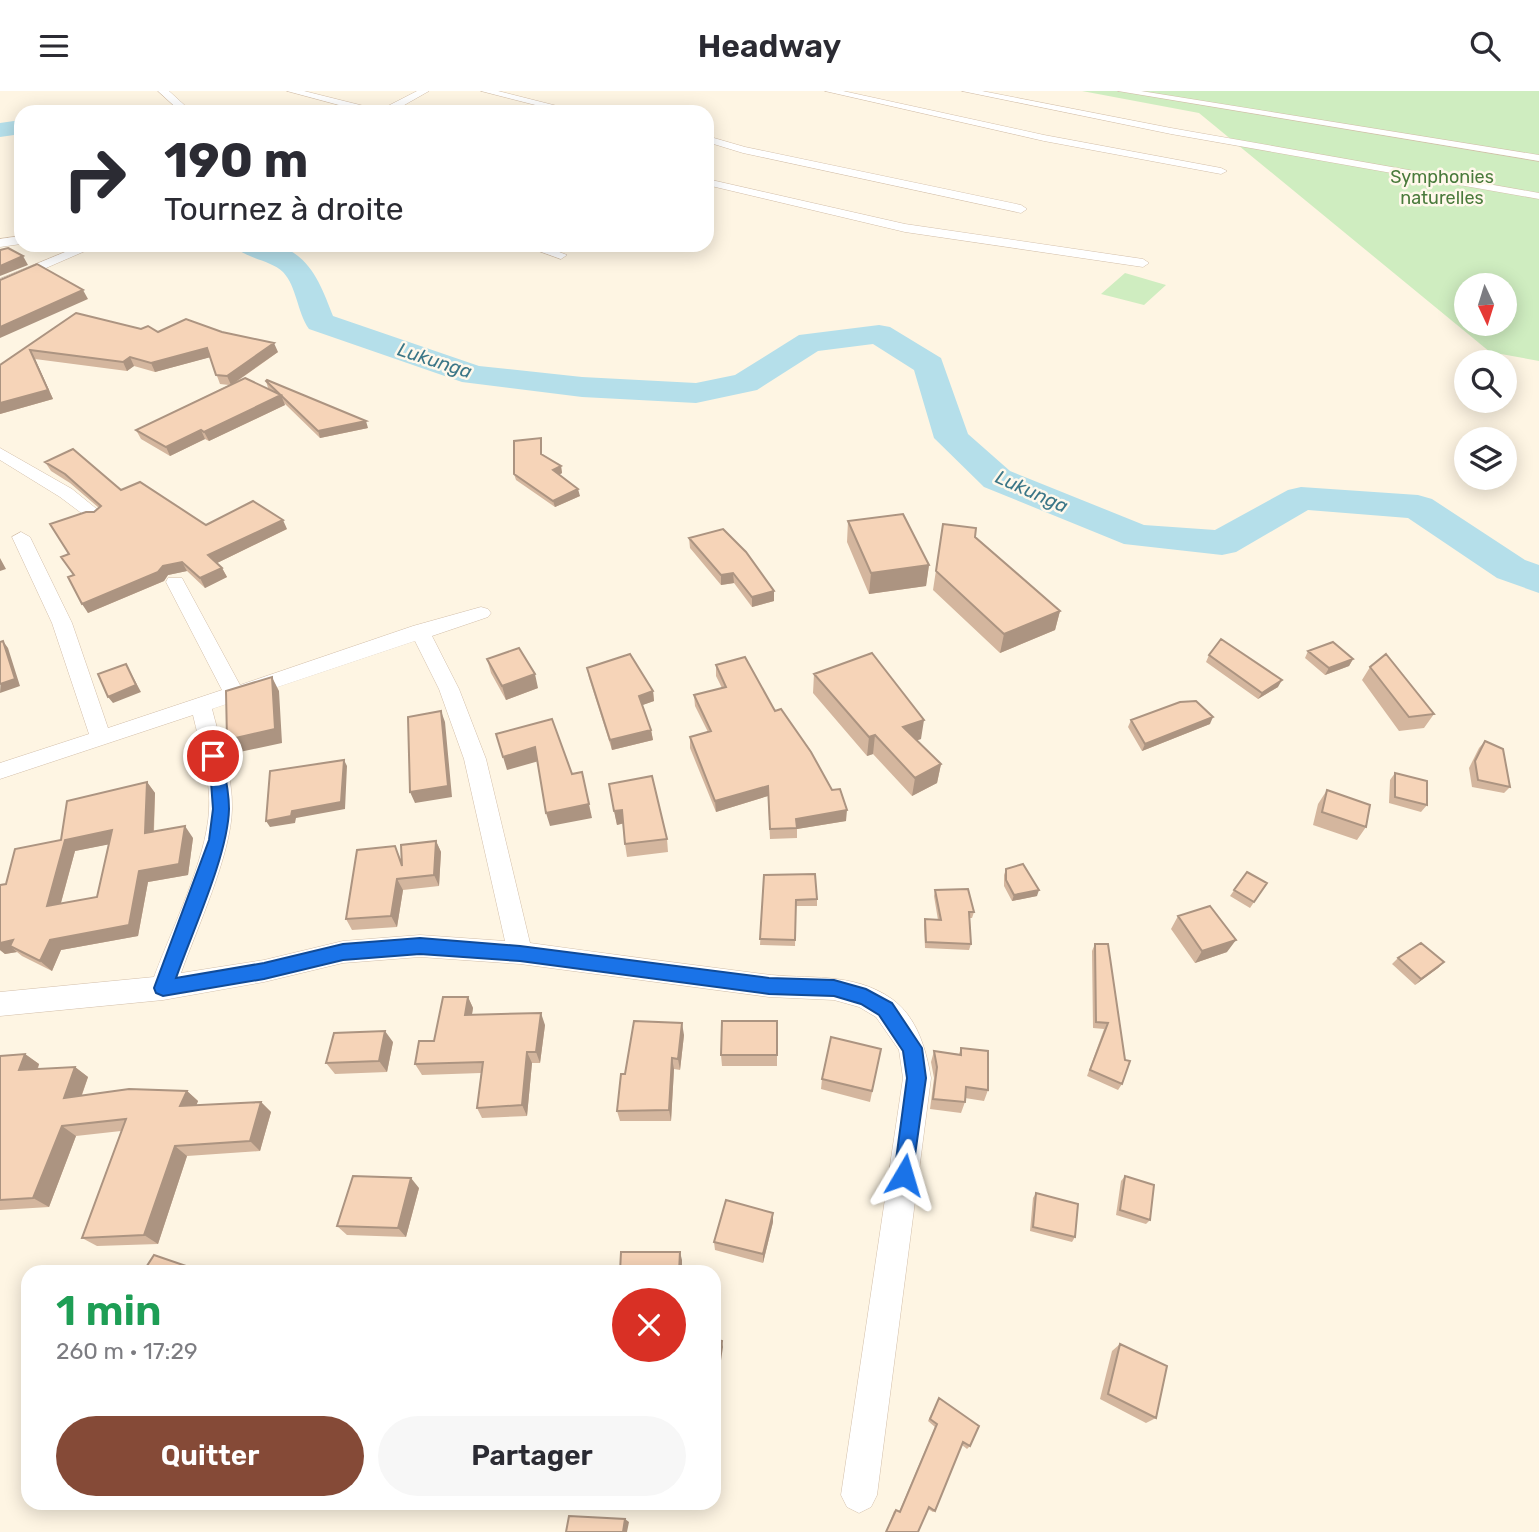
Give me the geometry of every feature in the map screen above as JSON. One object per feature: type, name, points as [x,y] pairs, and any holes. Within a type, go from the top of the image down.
[{"type":"street","points":[[163,91],[179,105]]},
{"type":"street","points":[[292,91],[349,105]]},
{"type":"street","points":[[398,105],[425,91]]},
{"type":"street","points":[[486,91],[546,105]]},
{"type":"street","points":[[830,91],[1044,138],[1221,171]]},
{"type":"street","points":[[967,91],[1171,131],[1539,196]]},
{"type":"street","points":[[1122,91],[1539,158]]},
{"type":"street","points":[[714,141],[743,150],[1021,209]]},
{"type":"street","points":[[1469,147],[1539,151]]},
{"type":"street","points":[[714,184],[905,228],[1143,263]]},
{"type":"street","points":[[0,284],[76,252]]},
{"type":"street","points":[[551,252],[561,255]]},
{"type":"street","points":[[0,453],[66,493],[94,514]]},
{"type":"street","points":[[21,537],[62,623],[101,738]]},
{"type":"street","points":[[175,582],[234,694]]},
{"type":"street","points":[[0,771],[481,613]]},
{"type":"street","points":[[420,631],[449,689],[475,759],[520,953]]},
{"type":"street","points":[[163,988],[217,840],[221,809],[219,782],[201,705]]},
{"type":"street","points":[[0,1004],[163,988],[264,971],[343,952],[420,946],[520,953],[731,982],[834,988],[866,997],[885,1009],[902,1030],[912,1048],[917,1078],[859,1495]]},
{"type":"green space","name":"Symphonies naturelles","points":[[1082,91],[1539,91],[1539,361],[1517,357],[1517,350],[1488,350],[1471,336],[1517,336],[1517,273],[1454,273],[1454,322],[1199,113]]},
{"type":"green space","points":[[1125,273],[1166,285],[1144,305],[1101,294]]},
{"type":"building","points":[[8,248],[23,256],[0,266],[0,250]]},
{"type":"building","points":[[37,264],[83,290],[0,327],[0,280]]},
{"type":"building","points":[[76,313],[141,329],[148,326],[158,332],[186,319],[222,332],[274,343],[227,376],[216,375],[207,348],[151,363],[130,357],[123,362],[30,350],[48,390],[0,403],[0,365]]},
{"type":"building","points":[[245,378],[281,395],[166,447],[136,430]]},
{"type":"building","points":[[267,380],[366,421],[318,431]]},
{"type":"building","points":[[541,438],[541,454],[561,466],[553,470],[578,489],[553,501],[514,474],[514,441]]},
{"type":"building","points":[[73,449],[121,490],[140,482],[206,525],[253,501],[283,520],[208,555],[222,568],[200,578],[182,562],[163,566],[158,572],[82,604],[68,577],[74,575],[61,557],[69,554],[50,524],[86,512],[94,512],[101,506],[65,474],[45,462]]},
{"type":"building","points":[[903,514],[929,565],[871,573],[848,521]]},
{"type":"building","points":[[943,524],[976,528],[975,537],[1060,611],[1004,634],[936,571]]},
{"type":"building","points":[[723,529],[746,552],[774,591],[752,597],[733,573],[721,575],[689,538]]},
{"type":"building","points":[[1221,639],[1282,680],[1262,693],[1209,655]]},
{"type":"building","points":[[3,641],[15,679],[0,684],[0,642]]},
{"type":"building","points":[[1333,642],[1353,659],[1329,668],[1308,651]]},
{"type":"building","points":[[519,648],[535,674],[502,686],[487,659]]},
{"type":"building","points":[[872,653],[924,720],[903,727],[941,764],[915,778],[875,735],[869,737],[814,674]]},
{"type":"building","points":[[630,654],[653,691],[639,696],[651,730],[610,740],[587,668]]},
{"type":"building","points":[[1386,654],[1434,714],[1409,717],[1370,667]]},
{"type":"building","points":[[745,657],[775,711],[781,709],[811,752],[832,790],[840,789],[847,810],[796,819],[797,828],[770,829],[768,786],[715,801],[690,737],[711,731],[694,695],[726,687],[716,665]]},
{"type":"building","points":[[126,664],[136,685],[108,697],[98,674]]},
{"type":"building","points":[[272,677],[275,729],[227,740],[226,691]]},
{"type":"building","points":[[1196,701],[1213,717],[1145,744],[1131,720],[1180,702]]},
{"type":"building","points":[[441,711],[448,786],[410,792],[408,717]]},
{"type":"building","points":[[552,719],[572,774],[582,772],[589,804],[546,813],[535,747],[503,757],[496,734]]},
{"type":"building","points":[[1485,741],[1503,749],[1510,787],[1478,780],[1475,761]]},
{"type":"building","points":[[344,760],[341,802],[292,811],[291,816],[266,821],[270,771]]},
{"type":"building","points":[[1395,773],[1427,781],[1427,805],[1395,797]]},
{"type":"building","points":[[652,776],[667,839],[625,844],[622,810],[614,811],[609,784]]},
{"type":"building","points":[[147,782],[145,833],[185,826],[179,864],[139,871],[129,925],[50,940],[40,961],[10,946],[13,940],[0,943],[0,885],[6,884],[15,849],[61,840],[67,801]],"holes":[[[112,830],[97,897],[47,906],[65,840]]]},
{"type":"building","points":[[1327,790],[1370,805],[1366,827],[1322,812]]},
{"type":"building","points":[[436,841],[434,875],[397,879],[391,916],[346,919],[357,850],[395,846],[402,866],[401,845]]},
{"type":"building","points":[[1023,864],[1039,890],[1014,895],[1006,880],[1006,869]]},
{"type":"building","points":[[1247,872],[1267,883],[1254,902],[1234,890]]},
{"type":"building","points":[[815,874],[817,899],[796,900],[795,940],[760,939],[764,875]]},
{"type":"building","points":[[968,889],[974,912],[969,912],[971,944],[926,942],[925,919],[941,920],[935,890]]},
{"type":"building","points":[[1210,906],[1236,940],[1202,951],[1178,916]]},
{"type":"building","points":[[1421,943],[1444,962],[1421,979],[1398,958]]},
{"type":"building","points":[[1095,944],[1108,944],[1125,1060],[1130,1061],[1122,1084],[1090,1070],[1108,1023],[1096,1022]]},
{"type":"building","points":[[443,997],[468,997],[465,1015],[541,1013],[536,1052],[527,1052],[522,1105],[477,1108],[483,1062],[415,1064],[419,1041],[434,1041]]},
{"type":"building","points":[[634,1021],[682,1023],[678,1059],[672,1058],[669,1110],[617,1111],[621,1074],[625,1074]]},
{"type":"building","points":[[722,1021],[777,1021],[777,1055],[721,1055]]},
{"type":"building","points":[[385,1031],[379,1061],[326,1063],[334,1033]]},
{"type":"building","points":[[831,1037],[881,1049],[872,1091],[822,1079]]},
{"type":"building","points":[[961,1048],[988,1051],[988,1090],[966,1087],[965,1102],[933,1099],[937,1067],[934,1051],[961,1055]]},
{"type":"building","points":[[25,1054],[19,1070],[75,1067],[64,1098],[129,1089],[187,1091],[180,1106],[261,1102],[250,1141],[175,1146],[144,1235],[82,1238],[126,1119],[62,1126],[33,1198],[0,1200],[0,1056]]},
{"type":"building","points":[[353,1176],[411,1178],[398,1228],[337,1226]]},
{"type":"building","points":[[1125,1176],[1154,1185],[1150,1220],[1120,1210]]},
{"type":"building","points":[[1036,1193],[1078,1204],[1075,1237],[1033,1227]]},
{"type":"building","points":[[726,1200],[773,1213],[763,1254],[714,1242]]},
{"type":"building","points":[[621,1252],[680,1252],[679,1265],[620,1265]]},
{"type":"building","points":[[154,1255],[183,1265],[148,1265]]},
{"type":"building","points":[[1120,1344],[1167,1366],[1156,1418],[1108,1394]]},
{"type":"building","points":[[939,1398],[979,1426],[970,1446],[963,1442],[935,1511],[929,1507],[918,1532],[886,1532],[896,1510],[900,1512],[937,1424],[930,1419]]},
{"type":"building","points":[[569,1516],[625,1519],[623,1532],[566,1532]]},
{"type":"waterway","name":"Lukunga","points":[[0,130],[14,128]]},
{"type":"waterway","name":"Lukunga","points":[[268,252],[290,263],[297,270],[320,322],[474,375],[582,387],[696,393],[745,383],[810,342],[879,334],[929,365],[952,438],[997,479],[1138,536],[1222,543],[1301,498],[1418,507],[1511,569],[1539,580]]},
{"type":"route","points":[[213,756],[221,809],[217,840],[163,988],[264,971],[343,952],[420,946],[520,953],[769,986],[834,988],[866,997],[885,1009],[912,1048],[917,1078],[904,1175]]}]
